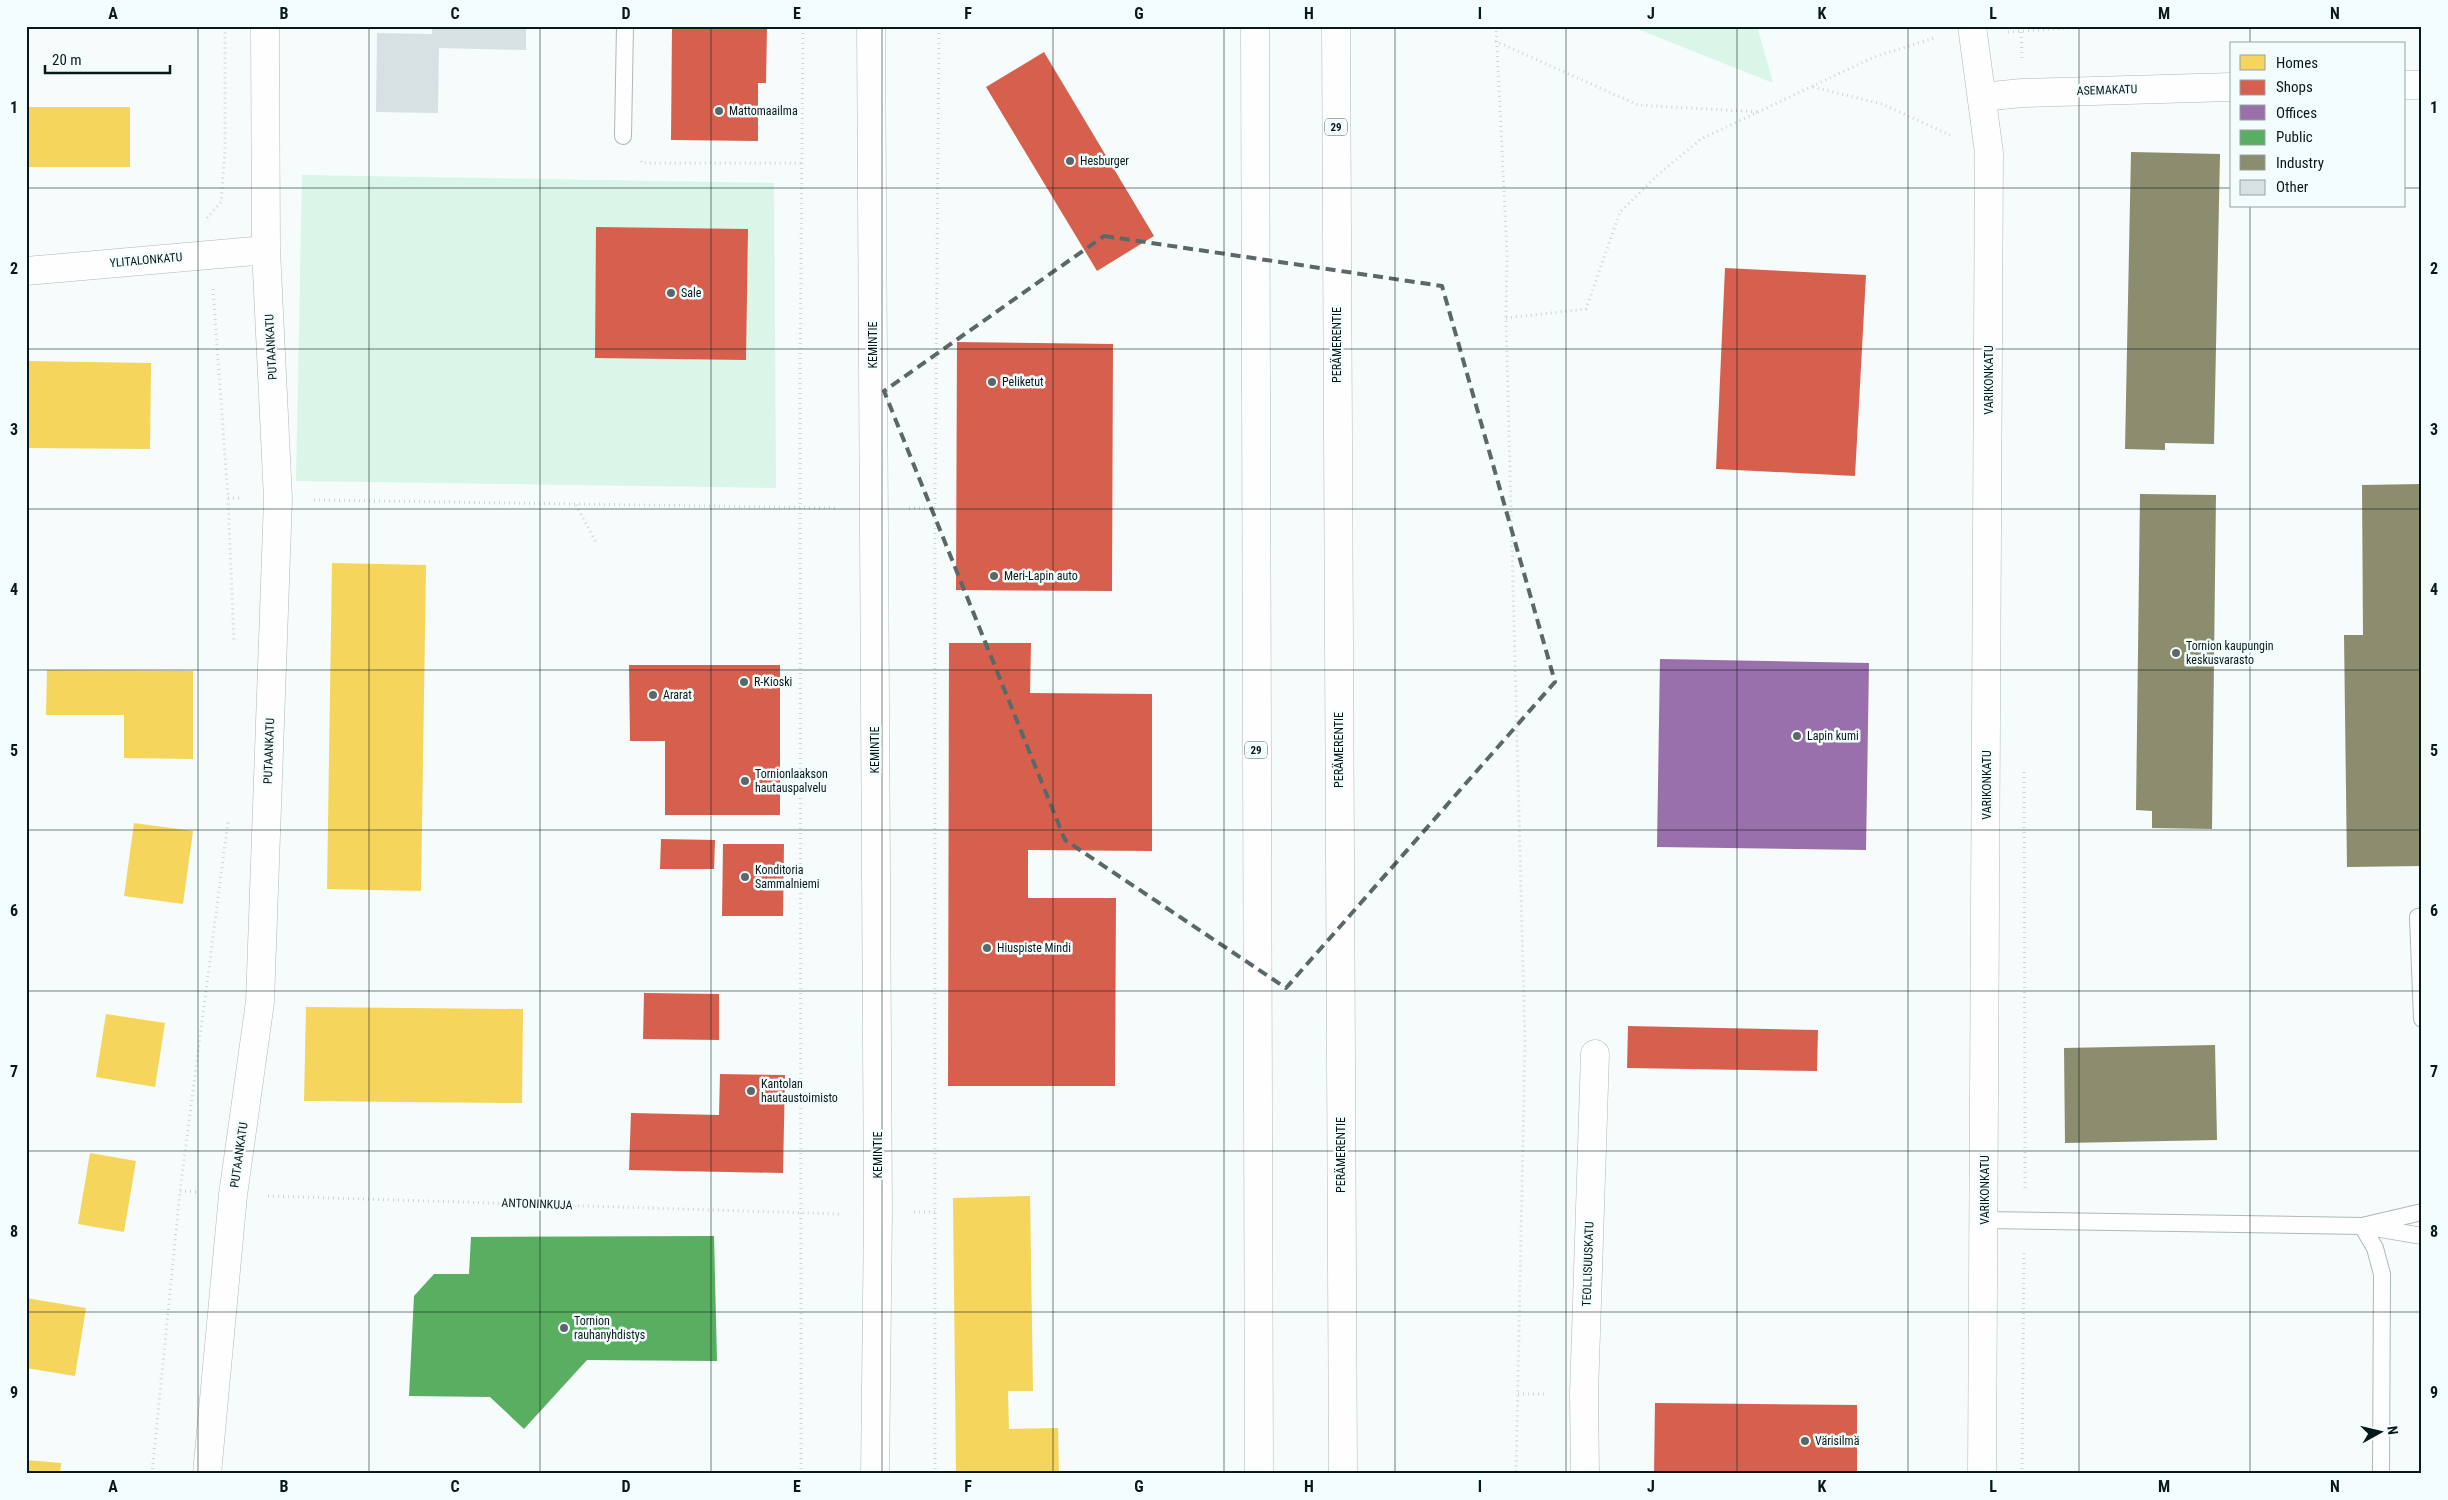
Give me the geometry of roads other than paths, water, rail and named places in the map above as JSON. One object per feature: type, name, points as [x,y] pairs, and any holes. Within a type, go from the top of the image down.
[{"type":"main road","name":"PUTAANKATU","points":[[207,1474],[233,1195],[260,1002],[278,499],[266,250],[265,26]]},
{"type":"main road","name":"KEMINTIE","points":[[871,26],[878,1203],[875,1474]]},
{"type":"main road","name":"29","points":[[1254,26],[1259,1474]]},
{"type":"main road","name":"PERÄMERENTIE","points":[[1336,26],[1343,1474]]},
{"type":"main road","name":"VARIKONKATU","points":[[1973,30],[1989,154],[1985,1220],[1982,1474]]},
{"type":"main road","points":[[2406,85],[2422,85]]},
{"type":"main road","name":"ASEMAKATU","points":[[1982,97],[2022,93],[2230,87]]},
{"type":"main road","name":"YLITALONKATU","points":[[26,271],[266,250]]},
{"type":"main road","name":"TEOLLISUUSKATU","points":[[1585,1474],[1584,1394],[1595,1054]]},
{"type":"lane","points":[[623,136],[625,26]]},
{"type":"lane","points":[[2422,916],[2418,916],[2422,1019]]},
{"type":"lane","points":[[2362,1226],[2422,1212]]},
{"type":"lane","points":[[1985,1220],[2362,1226],[2422,1236]]},
{"type":"lane","points":[[2362,1226],[2375,1248],[2382,1274],[2381,1474]]},
{"type":"place","name":"Mattomaailma","points":[[719,111]]},
{"type":"place","name":"Hesburger","points":[[1070,161]]},
{"type":"place","name":"Sale","points":[[671,293]]},
{"type":"place","name":"Peliketut","points":[[992,382]]},
{"type":"place","name":"Meri-Lapin auto","points":[[994,576]]},
{"type":"place","name":"Tornion kaupungin keskusvarasto","points":[[2176,653]]},
{"type":"place","name":"R-Kioski","points":[[744,682]]},
{"type":"place","name":"Ararat","points":[[653,695]]},
{"type":"place","name":"Lapin kumi","points":[[1797,736]]},
{"type":"place","name":"Tornionlaakson hautauspalvelu","points":[[745,781]]},
{"type":"place","name":"Konditoria Sammalniemi","points":[[745,877]]},
{"type":"place","name":"Hiuspiste Mindi","points":[[987,948]]},
{"type":"place","name":"Kantolan hautaustoimisto","points":[[751,1091]]},
{"type":"place","name":"Tornion rauhanyhdistys","points":[[564,1328]]},
{"type":"place","name":"Värisilmä","points":[[1805,1441]]}]
